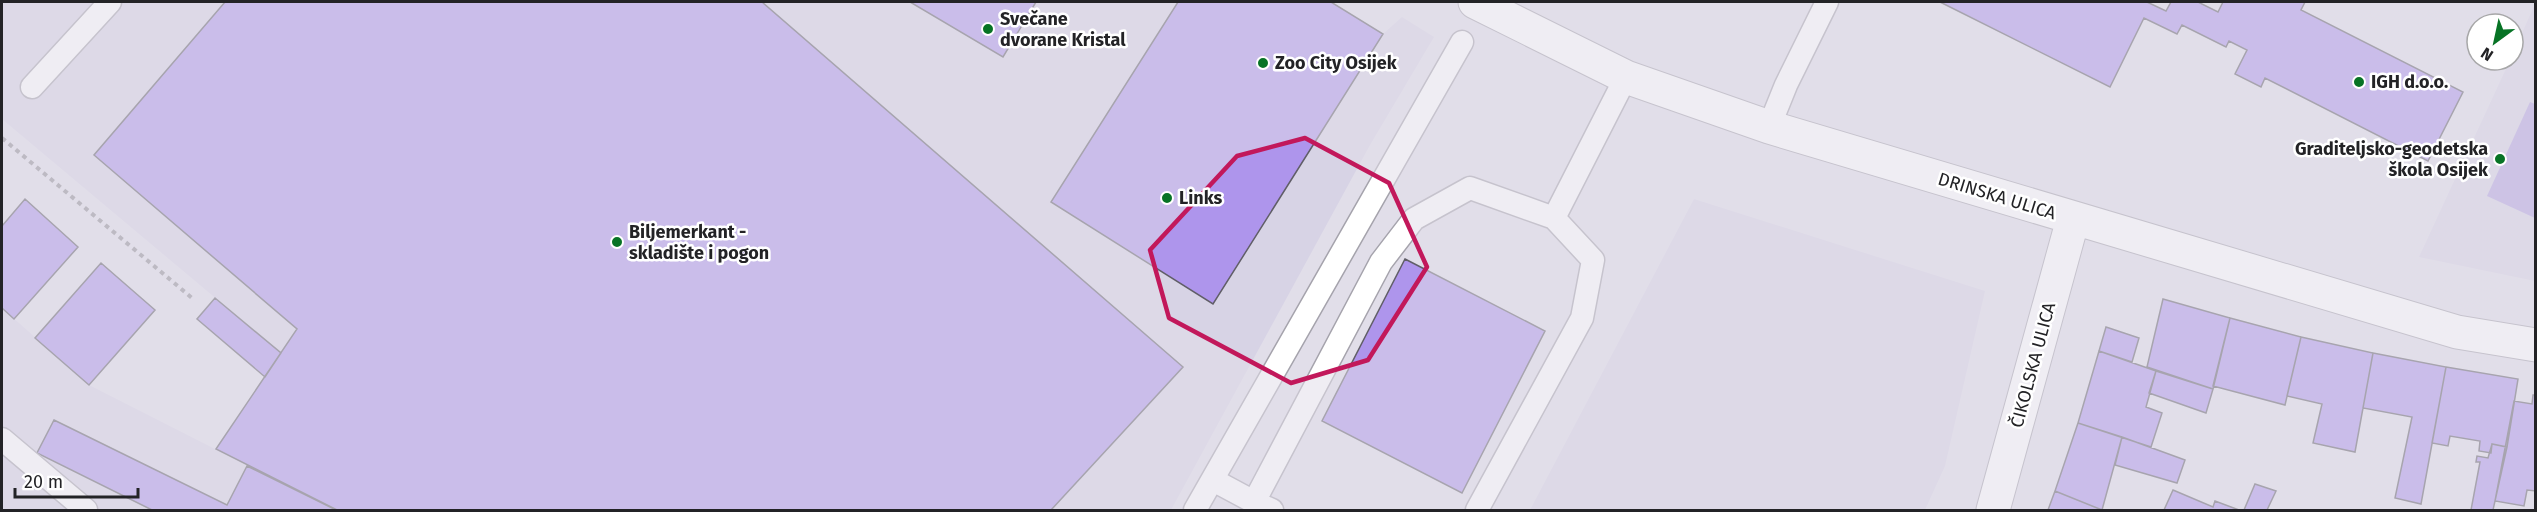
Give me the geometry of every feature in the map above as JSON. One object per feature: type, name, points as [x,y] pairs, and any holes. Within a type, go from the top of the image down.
[{"type":"street","name":"DRINSKA ULICA","points":[[1475,2],[1626,77],[1769,128],[2457,332],[2535,345]]},
{"type":"street","name":"ČIKOLSKA ULICA","points":[[1993,510],[2073,219]]},
{"type":"lane","points":[[32,87],[110,2]]},
{"type":"lane","points":[[1769,128],[1786,85],[1827,2]]},
{"type":"lane","points":[[1195,510],[1462,42]]},
{"type":"lane","points":[[1554,219],[1626,77]]},
{"type":"lane","points":[[1214,480],[1263,506],[1381,262],[1414,219],[1470,188],[1554,219],[1593,260],[1582,318],[1477,510]]},
{"type":"lane","points":[[2,439],[86,510]]},
{"type":"path","points":[[2,138],[192,298]]},
{"type":"highlighted area","points":[[1305,138],[1389,183],[1427,267],[1368,360],[1291,383],[1169,318],[1150,250],[1237,156]]},
{"type":"shaded area","name":"Biljemerkant - skladište i pogon","points":[[2,2],[1331,2],[1383,34],[1402,17],[1434,37],[1370,145],[1171,510],[2,510],[2,308],[89,385],[215,449],[281,353],[2,119]]},
{"type":"shaded area","name":"Graditeljsko-geodetska škola Osijek","points":[[2535,4],[2535,281],[2419,257],[2504,72],[2525,72],[2525,26]]},
{"type":"shaded area","points":[[2530,102],[2535,104],[2535,218],[2487,196]]},
{"type":"shaded area","points":[[1694,199],[1985,291],[1945,466],[1925,510],[1530,510]]},
{"type":"building","name":"Biljemerkant - skladište i pogon","points":[[225,2],[762,2],[1183,367],[1051,510],[337,510],[216,449],[297,329],[94,155]]},
{"type":"building","name":"Svečane dvorane Kristal","points":[[910,2],[1036,2],[1003,57]]},
{"type":"building","points":[[1178,2],[1331,2],[1383,34],[1213,304],[1051,202]]},
{"type":"building","name":"IGH d.o.o.","points":[[1940,2],[2147,2],[2166,11],[2171,2],[2198,2],[2218,12],[2223,2],[2305,2],[2301,10],[2463,92],[2428,161],[2265,78],[2261,87],[2235,74],[2247,50],[2229,41],[2226,47],[2182,25],[2177,34],[2144,18],[2110,87]]},
{"type":"building","points":[[25,199],[78,247],[14,319],[2,308],[2,226]]},
{"type":"building","points":[[1405,259],[1545,331],[1462,493],[1322,421]]},
{"type":"building","points":[[101,263],[155,310],[89,385],[35,338]]},
{"type":"building","points":[[215,298],[281,353],[265,377],[197,319]]},
{"type":"building","points":[[2163,299],[2230,318],[2213,389],[2147,367]]},
{"type":"building","points":[[2230,318],[2301,337],[2285,405],[2213,386]]},
{"type":"building","points":[[2106,327],[2139,338],[2132,362],[2099,351]]},
{"type":"building","points":[[2301,337],[2373,353],[2355,452],[2313,443],[2322,404],[2287,396]]},
{"type":"building","points":[[2099,351],[2156,371],[2146,407],[2162,413],[2151,447],[2078,423]]},
{"type":"building","points":[[2373,353],[2446,367],[2421,504],[2395,498],[2412,417],[2363,408]]},
{"type":"building","points":[[2446,367],[2518,379],[2507,447],[2492,444],[2491,453],[2479,451],[2480,441],[2450,436],[2448,446],[2432,443]]},
{"type":"building","points":[[2156,371],[2213,389],[2206,413],[2149,393]]},
{"type":"building","points":[[2533,395],[2536,395],[2536,491],[2527,490],[2524,506],[2495,501],[2514,401],[2532,404]]},
{"type":"building","points":[[54,420],[227,505],[247,466],[336,510],[152,510],[37,453]]},
{"type":"building","points":[[2078,423],[2122,437],[2102,510],[2055,491]]},
{"type":"building","points":[[2122,437],[2185,460],[2177,483],[2115,465]]},
{"type":"building","points":[[2492,444],[2507,447],[2493,510],[2471,510],[2480,462],[2476,462],[2477,456],[2488,458]]},
{"type":"building","points":[[2255,484],[2276,491],[2267,510],[2244,510]]},
{"type":"building","points":[[2173,490],[2213,507],[2215,501],[2239,510],[2164,510]]},
{"type":"building","points":[[2055,491],[2102,510],[2048,510]]},
{"type":"place","name":"Svečane dvorane Kristal","points":[[988,29]]},
{"type":"place","name":"Zoo City Osijek","points":[[1263,63]]},
{"type":"place","name":"IGH d.o.o.","points":[[2359,82]]},
{"type":"place","name":"Graditeljsko-geodetska škola Osijek","points":[[2500,159]]},
{"type":"place","name":"Links","points":[[1167,198]]},
{"type":"place","name":"Biljemerkant - skladište i pogon","points":[[617,242]]}]
